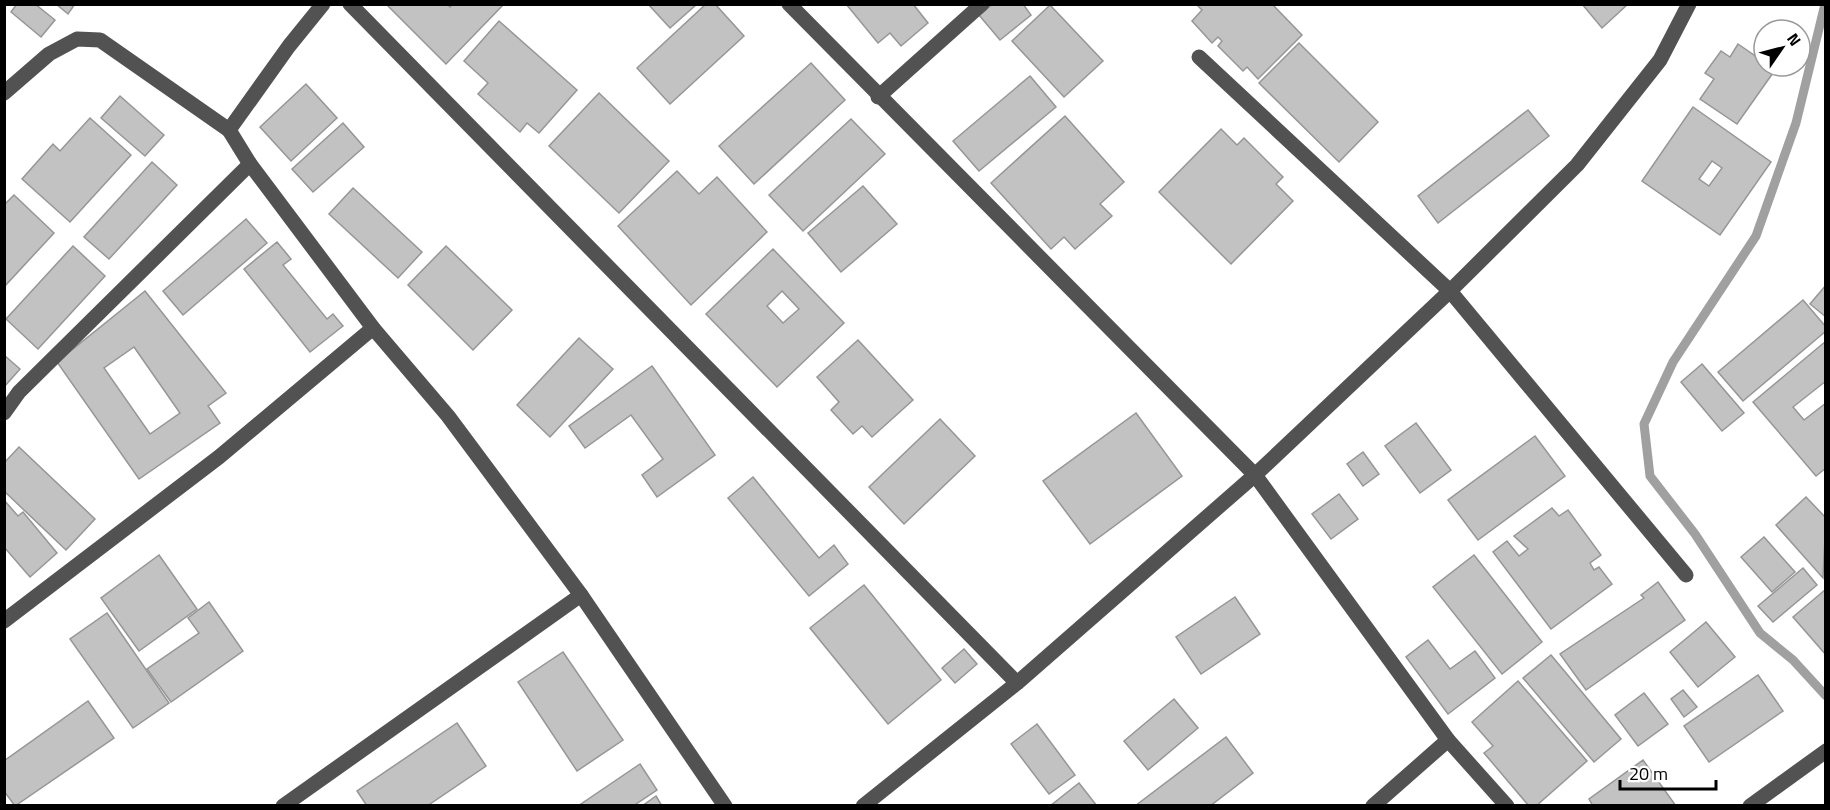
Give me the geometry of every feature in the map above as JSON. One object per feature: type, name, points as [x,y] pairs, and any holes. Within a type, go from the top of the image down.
[{"type":"street","points":[[229,130],[289,46],[323,4]]},
{"type":"street","points":[[350,4],[1017,683]]},
{"type":"street","points":[[789,4],[878,97],[1255,475],[1448,740],[1507,806]]},
{"type":"street","points":[[878,97],[982,4]]},
{"type":"street","points":[[863,806],[1017,683],[1255,475],[1450,291],[1577,165],[1660,60],[1689,4]]},
{"type":"street","points":[[4,93],[49,54],[77,39],[100,40],[229,130],[250,164],[373,328],[448,416],[581,595],[725,806]]},
{"type":"street","points":[[1199,57],[1450,291],[1686,575]]},
{"type":"street","points":[[4,413],[19,392],[250,164]]},
{"type":"street","points":[[4,621],[219,457],[373,328]]},
{"type":"street","points":[[283,806],[581,595]]},
{"type":"street","points":[[1373,806],[1448,740]]},
{"type":"street","points":[[1750,806],[1826,751]]},
{"type":"building","points":[[17,4],[35,4],[55,20],[41,37],[11,12]]},
{"type":"building","points":[[56,4],[75,4],[68,14]]},
{"type":"building","points":[[386,4],[447,4],[450,7],[453,4],[504,4],[446,64]]},
{"type":"building","points":[[648,4],[697,4],[670,28]]},
{"type":"building","points":[[706,4],[715,4],[744,36],[670,104],[637,68]]},
{"type":"building","points":[[846,4],[913,4],[928,23],[901,46],[890,33],[878,43]]},
{"type":"building","points":[[993,4],[1023,4],[1031,15],[1000,40],[979,15]]},
{"type":"building","points":[[1196,4],[1272,4],[1302,35],[1258,79],[1247,67],[1243,71],[1218,46],[1222,41],[1218,37],[1212,43],[1192,21],[1202,10]]},
{"type":"building","points":[[1582,4],[1628,4],[1602,28]]},
{"type":"building","points":[[1050,5],[1103,61],[1064,97],[1012,41]]},
{"type":"building","points":[[499,21],[577,90],[539,133],[527,123],[520,132],[478,94],[488,83],[464,61]]},
{"type":"building","points":[[1299,43],[1378,122],[1339,162],[1259,83]]},
{"type":"building","points":[[1738,44],[1752,54],[1752,78],[1769,78],[1737,124],[1700,99],[1714,79],[1705,73],[1721,51],[1730,57]]},
{"type":"building","points":[[811,63],[845,100],[754,184],[719,146]]},
{"type":"building","points":[[1030,76],[1056,107],[979,171],[953,141]]},
{"type":"building","points":[[306,84],[337,118],[291,161],[260,127]]},
{"type":"building","points":[[599,93],[669,161],[619,213],[549,146]]},
{"type":"building","points":[[120,96],[164,135],[145,156],[101,118]]},
{"type":"building","points":[[1693,107],[1771,162],[1720,235],[1642,181]],"holes":[[[1712,161],[1722,168],[1709,186],[1699,179]]]},
{"type":"building","points":[[1528,110],[1549,136],[1438,223],[1418,196]]},
{"type":"building","points":[[1065,116],[1124,182],[1100,204],[1112,216],[1075,249],[1064,237],[1051,249],[991,183]]},
{"type":"building","points":[[90,118],[131,155],[70,222],[22,179],[53,144],[60,151]]},
{"type":"building","points":[[851,119],[885,154],[803,231],[769,195]]},
{"type":"building","points":[[343,123],[364,147],[313,192],[292,169]]},
{"type":"building","points":[[1221,129],[1237,145],[1244,138],[1283,177],[1276,184],[1293,201],[1231,264],[1159,192]]},
{"type":"building","points":[[152,162],[177,185],[109,259],[84,237]]},
{"type":"building","points":[[677,171],[699,194],[717,177],[767,232],[691,305],[618,226]]},
{"type":"building","points":[[863,186],[897,224],[841,272],[808,233]]},
{"type":"building","points":[[353,188],[422,252],[398,278],[329,214]]},
{"type":"building","points":[[14,195],[54,233],[4,287],[4,205]]},
{"type":"building","points":[[246,219],[267,243],[183,315],[163,291]]},
{"type":"building","points":[[277,242],[291,259],[283,265],[327,319],[333,314],[343,326],[310,352],[244,269]]},
{"type":"building","points":[[73,246],[105,276],[38,349],[6,319]]},
{"type":"building","points":[[446,246],[512,310],[473,350],[408,285]]},
{"type":"building","points":[[773,249],[844,323],[777,387],[706,314]],"holes":[[[782,291],[799,309],[783,323],[767,306]]]},
{"type":"building","points":[[1826,285],[1826,317],[1810,304]]},
{"type":"building","points":[[145,291],[226,393],[208,406],[220,423],[139,479],[57,362]],"holes":[[[134,347],[180,413],[150,434],[104,368]]]},
{"type":"building","points":[[1803,300],[1826,327],[1826,331],[1743,401],[1718,372]]},
{"type":"building","points":[[579,338],[613,369],[550,437],[517,405]]},
{"type":"building","points":[[858,340],[913,400],[872,437],[862,426],[853,434],[831,410],[839,402],[817,377]]},
{"type":"building","points":[[1826,341],[1826,381],[1793,407],[1804,420],[1826,403],[1826,468],[1816,476],[1753,402]]},
{"type":"building","points":[[4,355],[20,369],[4,387]]},
{"type":"building","points":[[1702,364],[1744,413],[1722,431],[1681,382]]},
{"type":"building","points":[[652,366],[715,455],[657,497],[642,475],[663,459],[631,415],[585,448],[569,426]]},
{"type":"building","points":[[1136,413],[1182,476],[1090,544],[1043,481]]},
{"type":"building","points":[[940,419],[975,456],[904,524],[869,487]]},
{"type":"building","points":[[1416,423],[1451,470],[1420,493],[1385,446]]},
{"type":"building","points":[[1535,436],[1565,476],[1478,540],[1448,500]]},
{"type":"building","points":[[19,447],[95,519],[66,550],[4,491],[4,463]]},
{"type":"building","points":[[1363,452],[1379,474],[1363,486],[1347,464]]},
{"type":"building","points":[[753,477],[819,558],[834,545],[848,564],[809,596],[728,498]]},
{"type":"building","points":[[1339,494],[1358,519],[1331,539],[1312,514]]},
{"type":"building","points":[[1806,497],[1826,518],[1823,578],[1776,525]]},
{"type":"building","points":[[4,500],[18,516],[23,512],[57,553],[30,577],[4,547]]},
{"type":"building","points":[[1552,508],[1559,516],[1568,510],[1601,555],[1590,563],[1594,570],[1599,567],[1612,584],[1551,629],[1493,552],[1507,541],[1519,556],[1528,549],[1514,536]]},
{"type":"building","points":[[1764,537],[1795,572],[1772,592],[1741,557]]},
{"type":"building","points":[[159,555],[197,609],[139,651],[101,598]]},
{"type":"building","points":[[1474,555],[1542,642],[1502,674],[1433,587]]},
{"type":"building","points":[[1803,568],[1817,585],[1773,622],[1758,606]]},
{"type":"building","points":[[1658,582],[1685,620],[1586,690],[1560,654],[1644,598],[1641,595]]},
{"type":"building","points":[[864,585],[941,680],[888,724],[810,628]]},
{"type":"building","points":[[1826,589],[1826,655],[1793,617]]},
{"type":"building","points":[[1235,597],[1260,634],[1201,674],[1176,637]]},
{"type":"building","points":[[209,602],[243,651],[171,702],[147,669],[199,633],[188,618]]},
{"type":"building","points":[[107,613],[169,703],[133,728],[70,639]]},
{"type":"building","points":[[1706,622],[1735,657],[1698,687],[1670,652]]},
{"type":"building","points":[[1428,640],[1450,669],[1475,651],[1495,678],[1448,714],[1406,657]]},
{"type":"building","points":[[964,649],[977,664],[955,683],[942,668]]},
{"type":"building","points":[[563,652],[623,740],[577,771],[518,682]]},
{"type":"building","points":[[1551,655],[1621,739],[1594,762],[1523,678]]},
{"type":"building","points":[[1758,675],[1783,711],[1709,762],[1684,726]]},
{"type":"building","points":[[1518,681],[1587,761],[1536,806],[1529,806],[1484,753],[1493,746],[1472,722]]},
{"type":"building","points":[[1683,690],[1697,707],[1684,717],[1671,699]]},
{"type":"building","points":[[1644,693],[1668,724],[1638,746],[1615,715]]},
{"type":"building","points":[[1174,699],[1198,728],[1148,770],[1124,741]]},
{"type":"building","points":[[88,701],[114,738],[15,806],[4,791],[4,761]]},
{"type":"building","points":[[457,723],[486,766],[427,806],[367,806],[357,791]]},
{"type":"building","points":[[1037,724],[1075,775],[1049,794],[1011,744]]},
{"type":"building","points":[[1226,737],[1253,773],[1210,806],[1135,806]]},
{"type":"building","points":[[1643,760],[1676,806],[1593,806],[1589,799]]},
{"type":"building","points":[[640,764],[657,790],[633,806],[578,806]]},
{"type":"building","points":[[1079,783],[1097,806],[1050,806]]},
{"type":"building","points":[[656,796],[662,806],[642,806]]},
{"type":"waterway","points":[[1825,4],[1796,123],[1756,236],[1673,362],[1644,424],[1650,476],[1695,534],[1760,633],[1793,660],[1826,696]]}]
